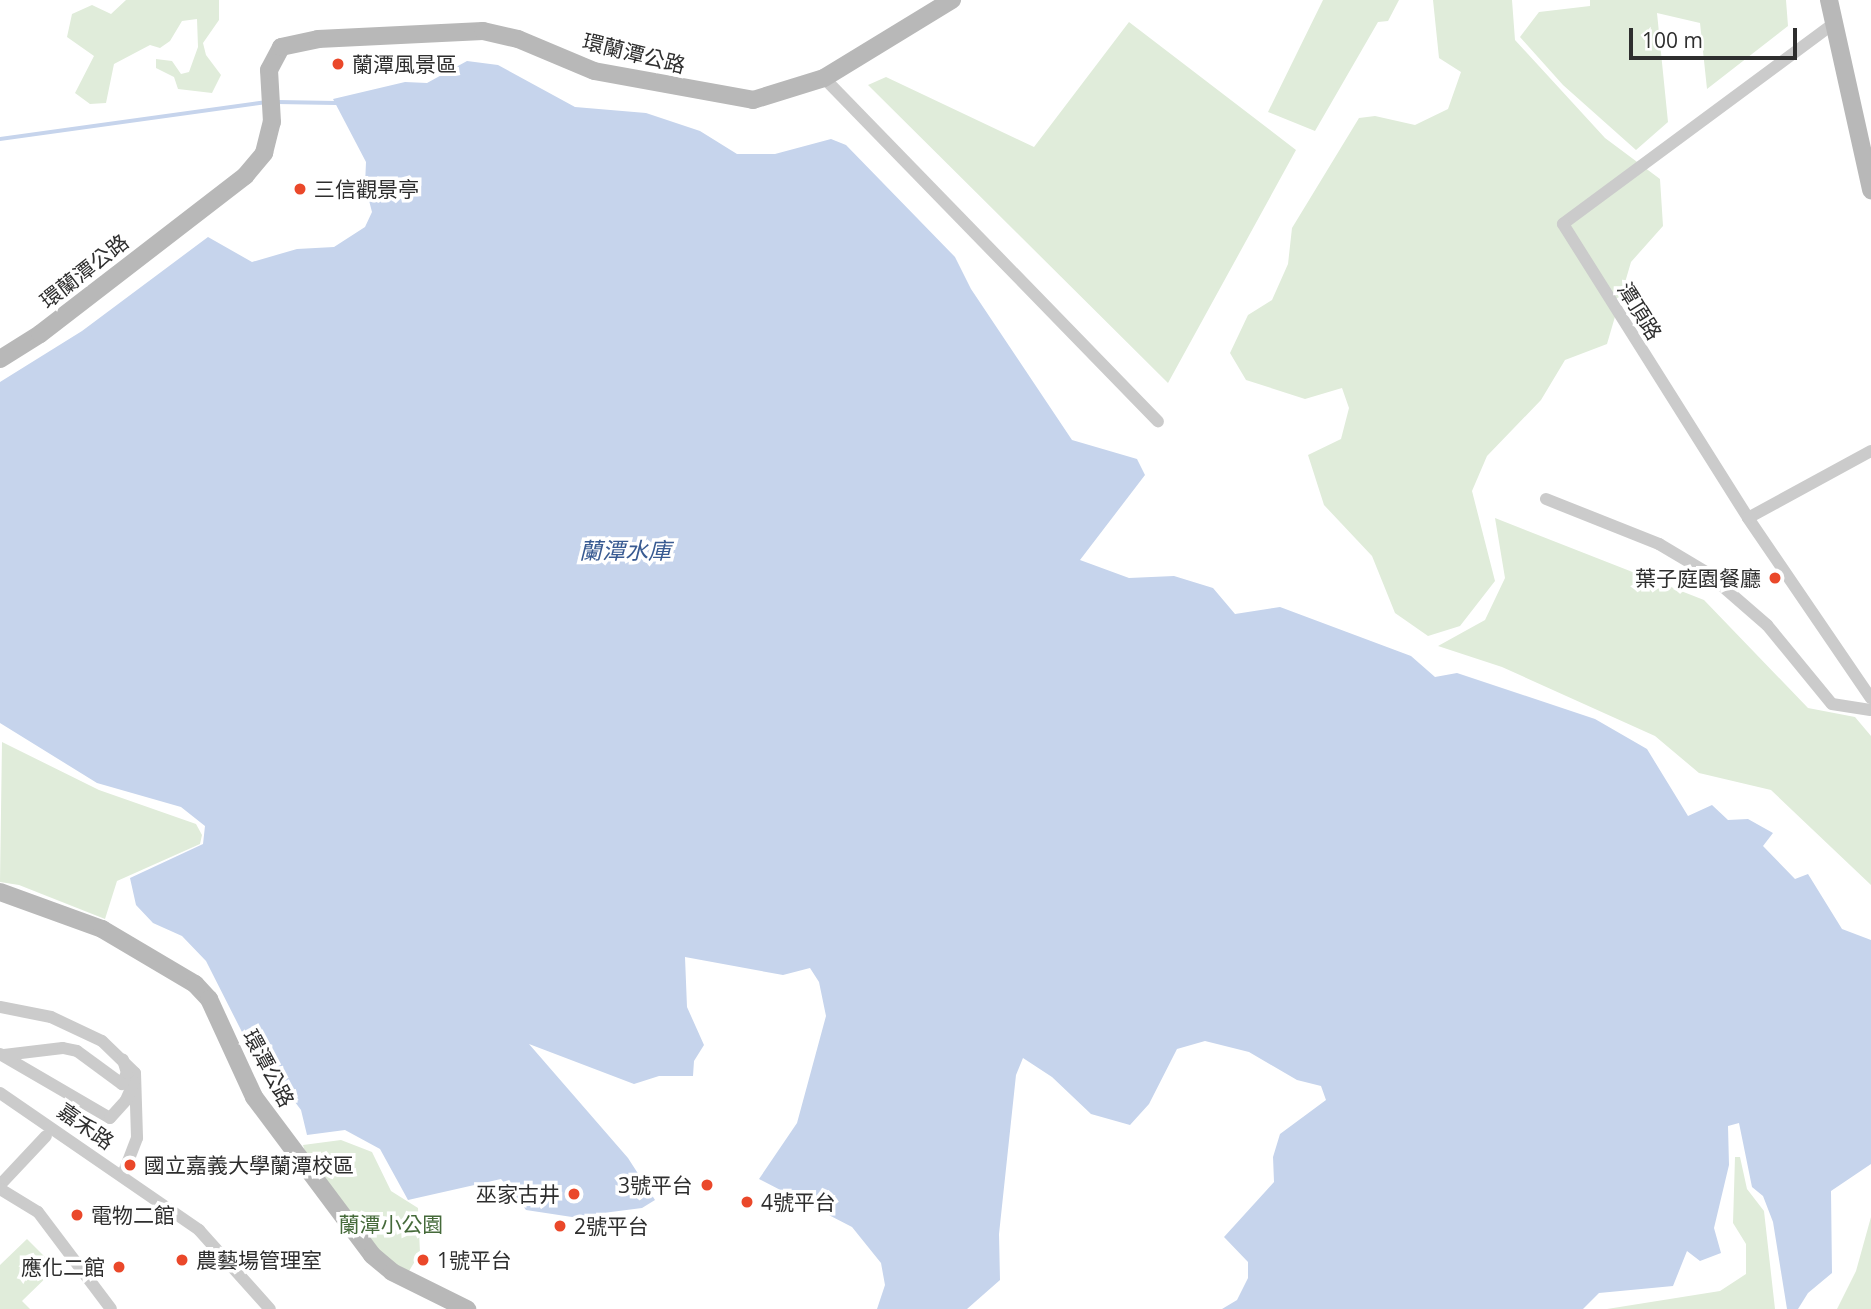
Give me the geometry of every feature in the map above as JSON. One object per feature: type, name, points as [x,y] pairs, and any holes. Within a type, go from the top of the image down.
[{"type":"street","name":"環蘭潭公路","points":[[0,359],[40,334],[244,176],[264,153],[272,122],[269,70],[281,47],[318,39],[454,30],[506,36],[594,71],[725,99],[753,100],[824,78],[952,0]]},
{"type":"street","points":[[1829,0],[1871,190]]},
{"type":"street","name":"潭頂路","points":[[1833,24],[1563,224],[1748,518],[1871,698]]},
{"type":"street","points":[[824,78],[1158,421]]},
{"type":"street","points":[[1748,518],[1871,451]]},
{"type":"street","points":[[1546,499],[1660,544],[1706,572],[1767,625],[1832,704],[1871,710]]},
{"type":"street","name":"環潭公路","points":[[0,892],[102,929],[195,984],[209,999],[254,1097],[372,1255],[392,1272],[467,1309]]},
{"type":"street","points":[[0,1007],[51,1017],[121,1055],[135,1073],[137,1138],[123,1174]]},
{"type":"street","points":[[2,1055],[63,1048],[77,1051],[122,1084],[127,1073],[121,1055]]},
{"type":"street","points":[[2,1055],[110,1118],[126,1100],[135,1073]]},
{"type":"street","name":"嘉禾路","points":[[0,1093],[123,1174],[199,1230],[270,1309]]},
{"type":"street","points":[[46,1136],[0,1187],[38,1212],[111,1309]]},
{"type":"green space","points":[[126,0],[219,0],[219,20],[203,43],[206,55],[221,75],[212,93],[178,89],[174,77],[156,68],[156,59],[172,61],[181,74],[189,72],[198,47],[197,19],[182,21],[170,41],[160,48],[150,45],[114,64],[106,103],[90,104],[75,93],[94,56],[67,37],[72,14],[92,5],[111,14]]},
{"type":"green space","points":[[1323,0],[1399,0],[1388,21],[1378,22],[1315,131],[1268,112]]},
{"type":"green space","points":[[1433,0],[1512,0],[1515,40],[1605,138],[1660,179],[1663,226],[1631,262],[1607,344],[1565,360],[1541,400],[1487,456],[1472,491],[1495,581],[1460,626],[1428,636],[1395,613],[1372,556],[1324,505],[1308,455],[1341,439],[1349,408],[1342,388],[1305,399],[1246,380],[1230,353],[1248,315],[1272,300],[1288,264],[1292,228],[1359,118],[1375,116],[1415,125],[1448,109],[1461,72],[1439,58]]},
{"type":"green space","points":[[1590,0],[1786,0],[1788,26],[1707,89],[1700,23],[1657,13],[1668,122],[1636,150],[1563,85],[1520,37],[1539,12],[1590,6]]},
{"type":"green space","points":[[1129,22],[1296,150],[1168,383],[868,85],[886,77],[1034,147]]},
{"type":"green space","points":[[1495,518],[1704,600],[1808,708],[1855,717],[1871,736],[1871,885],[1771,790],[1699,773],[1655,736],[1502,667],[1438,646],[1485,620],[1505,578]]},
{"type":"green space","points":[[2,742],[99,790],[196,824],[202,835],[200,844],[117,881],[105,919],[19,885],[0,882]]},
{"type":"green space","name":"蘭潭小公園","points":[[341,1140],[372,1152],[391,1191],[418,1208],[420,1253],[406,1276],[377,1252],[310,1169],[303,1145]]},
{"type":"green space","points":[[1735,1157],[1740,1157],[1747,1189],[1764,1211],[1775,1309],[1607,1309],[1720,1291],[1746,1274],[1746,1244],[1733,1223]]},
{"type":"green space","points":[[1871,1217],[1871,1309],[1837,1309],[1856,1271]]},
{"type":"green space","points":[[27,1239],[56,1268],[22,1301],[30,1309],[0,1309],[0,1265]]},
{"type":"water","name":"蘭潭水庫","points":[[467,61],[498,65],[575,107],[646,113],[700,131],[737,154],[775,154],[831,139],[846,145],[955,257],[971,289],[1072,440],[1137,459],[1145,475],[1080,560],[1129,578],[1174,576],[1213,588],[1235,614],[1280,607],[1411,656],[1435,677],[1457,673],[1595,719],[1647,749],[1688,816],[1712,805],[1728,820],[1748,819],[1773,833],[1763,846],[1795,879],[1808,874],[1842,929],[1871,940],[1871,1164],[1831,1191],[1832,1273],[1808,1293],[1798,1309],[1787,1309],[1773,1222],[1763,1196],[1752,1187],[1739,1123],[1728,1126],[1729,1165],[1714,1228],[1721,1253],[1700,1261],[1687,1251],[1673,1286],[1599,1293],[1583,1309],[1222,1309],[1237,1300],[1248,1278],[1248,1262],[1224,1237],[1274,1182],[1273,1157],[1280,1134],[1326,1100],[1321,1086],[1297,1080],[1249,1052],[1205,1041],[1177,1049],[1149,1104],[1130,1125],[1091,1114],[1052,1077],[1023,1058],[1016,1075],[999,1234],[1000,1280],[967,1309],[877,1309],[885,1285],[881,1263],[852,1227],[759,1179],[797,1123],[826,1016],[819,982],[810,968],[783,975],[685,957],[687,1007],[704,1045],[694,1061],[693,1076],[659,1076],[634,1084],[529,1044],[628,1158],[655,1200],[642,1208],[572,1217],[526,1210],[501,1179],[408,1200],[380,1149],[345,1130],[307,1135],[301,1110],[242,1032],[206,961],[182,936],[153,923],[136,905],[130,878],[203,844],[205,826],[181,807],[97,783],[0,723],[0,382],[82,331],[208,237],[252,262],[297,249],[334,247],[365,227],[372,212],[365,185],[366,162],[333,99],[405,82],[427,83]]},
{"type":"waterway","points":[[0,139],[266,102]]},
{"type":"waterway","points":[[277,102],[336,103]]},
{"type":"place","name":"蘭潭風景區","points":[[338,64]]},
{"type":"place","name":"三信觀景亭","points":[[300,189]]},
{"type":"place","name":"葉子庭園餐廳","points":[[1775,578]]},
{"type":"place","name":"國立嘉義大學蘭潭校區","points":[[130,1165]]},
{"type":"place","name":"3號平台","points":[[707,1185]]},
{"type":"place","name":"巫家古井","points":[[574,1194]]},
{"type":"place","name":"4號平台","points":[[747,1202]]},
{"type":"place","name":"電物二館","points":[[77,1215]]},
{"type":"place","name":"2號平台","points":[[560,1226]]},
{"type":"place","name":"農藝場管理室","points":[[182,1260]]},
{"type":"place","name":"1號平台","points":[[423,1260]]},
{"type":"place","name":"應化二館","points":[[119,1267]]}]
